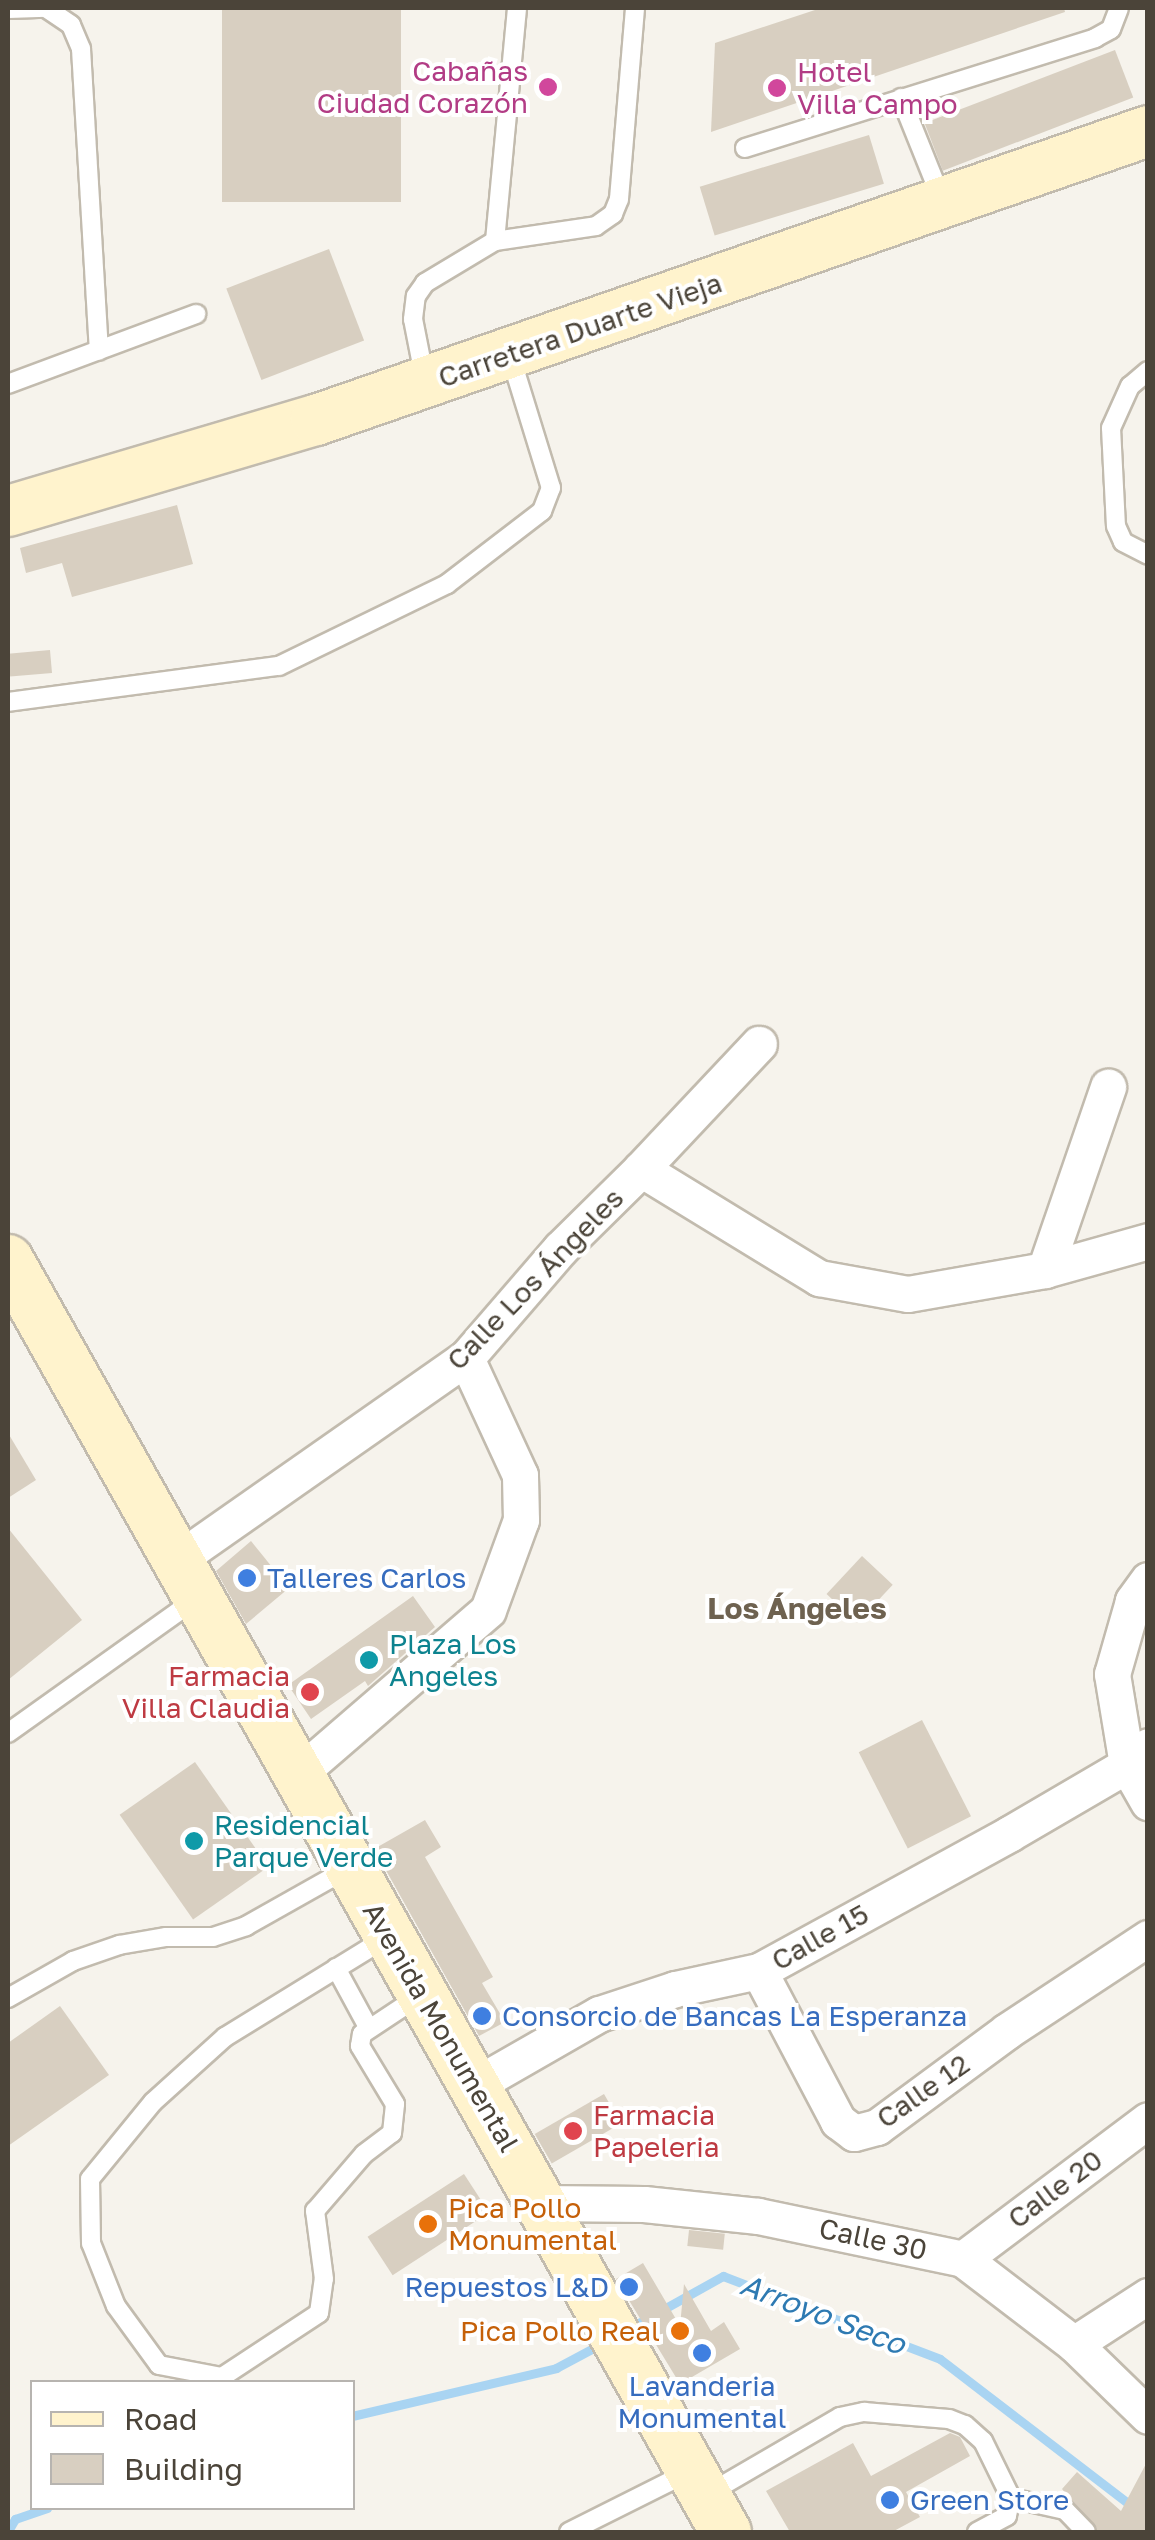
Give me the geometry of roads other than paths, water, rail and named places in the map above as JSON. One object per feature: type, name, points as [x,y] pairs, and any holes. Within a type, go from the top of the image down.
[{"type":"main road","name":"Carretera Duarte Vieja","points":[[8,511],[426,384],[1148,132]]},
{"type":"main road","name":"Avenida Monumental","points":[[8,1260],[708,2500]]},
{"type":"street","points":[[641,1169],[760,1044]]},
{"type":"street","points":[[1045,1270],[1108,1087]]},
{"type":"street","name":"Calle Los Ángeles","points":[[187,1579],[279,1493],[466,1358],[560,1249],[641,1169],[819,1278],[908,1294],[1045,1270],[1148,1241]]},
{"type":"street","points":[[298,1775],[488,1610],[520,1520],[520,1476],[466,1358]]},
{"type":"street","points":[[1148,1580],[1133,1601],[1112,1674],[1148,1802]]},
{"type":"street","name":"Calle 15","points":[[474,2085],[599,2014],[675,1989],[759,1971],[1137,1756]]},
{"type":"street","name":"Calle 12","points":[[759,1971],[838,2121],[854,2133],[877,2127],[1006,2031],[1148,1938]]},
{"type":"street","name":"Calle 20","points":[[963,2259],[1148,2120]]},
{"type":"street","name":"Calle 30","points":[[541,2203],[644,2204],[758,2216],[963,2259],[1074,2344],[1148,2416]]},
{"type":"street","points":[[1074,2344],[1148,2296]]},
{"type":"lane","points":[[8,9],[46,8],[71,26],[81,49],[99,350]]},
{"type":"lane","points":[[495,241],[517,8]]},
{"type":"lane","points":[[426,384],[413,319],[416,296],[439,272],[495,241],[596,226],[612,214],[620,199],[635,8]]},
{"type":"lane","points":[[745,148],[1095,38],[1111,29],[1119,8]]},
{"type":"lane","points":[[901,98],[943,203]]},
{"type":"lane","points":[[8,384],[196,314]]},
{"type":"lane","points":[[8,702],[279,666],[447,584],[542,511],[552,488],[510,354]]},
{"type":"lane","points":[[1148,371],[1130,386],[1111,428],[1116,526],[1123,542],[1148,555]]},
{"type":"lane","points":[[8,1733],[187,1579]]},
{"type":"lane","points":[[8,1998],[73,1961],[118,1946],[166,1937],[213,1937],[246,1926],[350,1868]]},
{"type":"lane","points":[[389,1937],[225,2037],[153,2102],[90,2179],[91,2243],[116,2306],[159,2365],[222,2377],[320,2313],[324,2278],[315,2211],[364,2154],[392,2133],[395,2104],[360,2046],[368,2027],[421,1994]]},
{"type":"lane","points":[[336,1968],[368,2027]]},
{"type":"lane","points":[[569,2532],[708,2500],[840,2417],[864,2412],[948,2419],[965,2425],[983,2442],[1011,2498],[1006,2516],[977,2532]]},
{"type":"lane","points":[[1011,2498],[1065,2510],[1086,2532]]},
{"type":"waterway","name":"Arroyo Seco","points":[[628,2329],[723,2276],[940,2359],[1133,2507]]},
{"type":"waterway","name":"Arroyo Seco","points":[[355,2415],[556,2368],[601,2344]]},
{"type":"waterway","name":"Arroyo Seco","points":[[8,2531],[15,2519],[41,2510]]},
{"type":"place","name":"Cabañas Ciudad Corazón","points":[[548,87]]},
{"type":"place","name":"Hotel Villa Campo","points":[[777,88]]},
{"type":"place","name":"Talleres Carlos","points":[[247,1578]]},
{"type":"place","name":"Plaza Los Angeles","points":[[369,1660]]},
{"type":"place","name":"Farmacia Villa Claudia","points":[[310,1692]]},
{"type":"place","name":"Residencial Parque Verde","points":[[194,1841]]},
{"type":"place","name":"Consorcio de Bancas La Esperanza","points":[[482,2016]]},
{"type":"place","name":"Farmacia Papeleria","points":[[573,2131]]},
{"type":"place","name":"Pica Pollo Monumental","points":[[428,2224]]},
{"type":"place","name":"Repuestos L&D","points":[[629,2287]]},
{"type":"place","name":"Pica Pollo Real","points":[[680,2331]]},
{"type":"place","name":"Lavanderia Monumental","points":[[702,2353]]},
{"type":"place","name":"Green Store","points":[[890,2500]]},
{"type":"district","name":"Los Ángeles","points":[[797,1608]]}]
